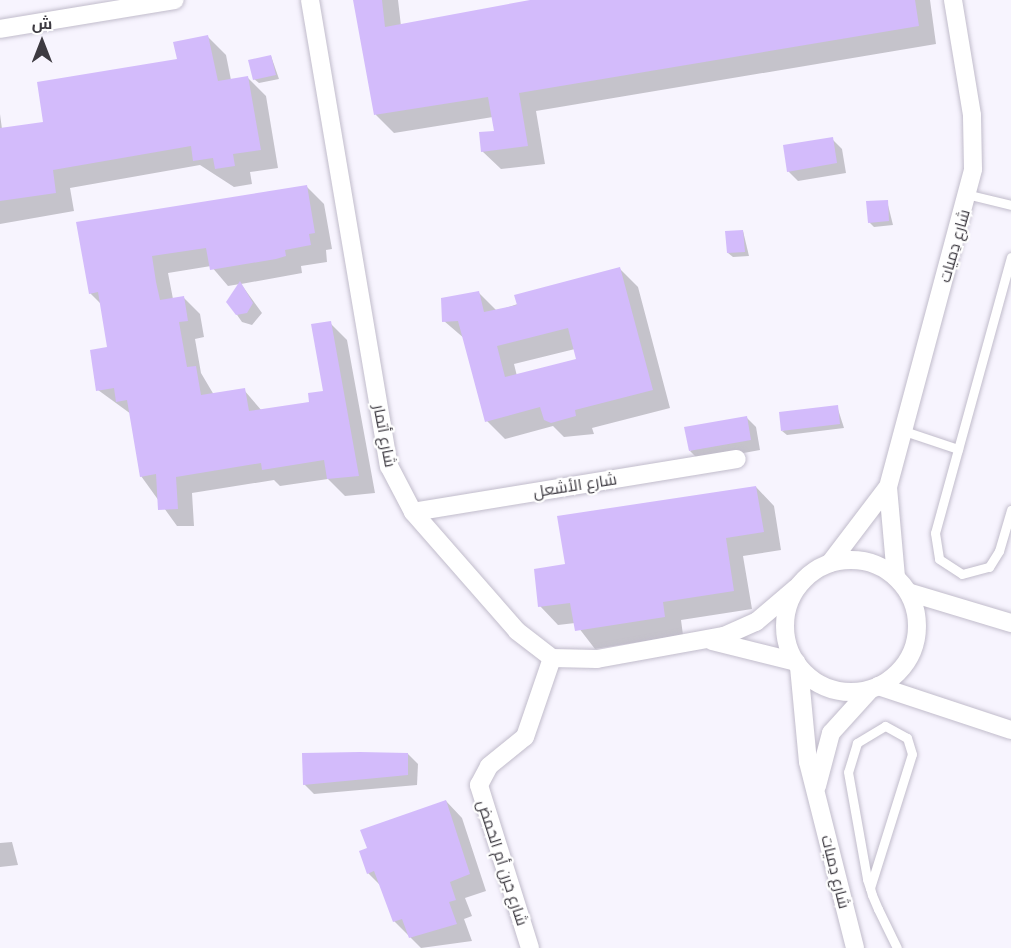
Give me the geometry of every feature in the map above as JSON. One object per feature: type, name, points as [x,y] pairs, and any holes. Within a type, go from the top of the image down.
[{"type":"street","points":[[0,29],[175,0]]},
{"type":"street","name":"شارع أتمار","points":[[310,0],[389,466],[413,512],[532,647],[552,658]]},
{"type":"street","name":"شارع دِميات","points":[[896,577],[888,487],[970,195],[972,116],[953,0]]},
{"type":"street","name":"شارع الأشعل","points":[[413,512],[737,459]]},
{"type":"street","name":"شارع دِميات","points":[[830,563],[888,487]]},
{"type":"street","points":[[552,658],[597,659],[707,640],[756,622],[830,563],[876,564],[896,577],[908,592],[915,609],[914,645],[906,662],[876,687]]},
{"type":"street","points":[[796,588],[784,625],[797,665]]},
{"type":"street","points":[[908,592],[1011,623]]},
{"type":"street","points":[[707,640],[797,665],[833,689],[876,687],[1011,730]]},
{"type":"street","name":"شارع جَرن أم الحَمض","points":[[530,948],[479,785],[489,766],[525,738],[552,658]]},
{"type":"street","name":"شارع دِميات","points":[[797,665],[798,701],[816,796],[855,948]]},
{"type":"street","name":"شارع دِميات","points":[[816,796],[831,733],[856,700],[876,687]]},
{"type":"lane","points":[[970,195],[1011,205]]},
{"type":"lane","points":[[1011,257],[935,533],[939,559],[962,574],[989,567],[999,551],[1011,510]]},
{"type":"lane","points":[[904,431],[958,449]]},
{"type":"lane","points":[[870,888],[912,754],[907,738],[885,726],[862,737],[849,761],[870,888],[897,948]]},
{"type":"building","points":[[353,0],[382,0],[385,27],[530,0],[915,0],[919,26],[519,93],[528,146],[481,152],[479,132],[494,131],[488,97],[374,115]]},
{"type":"building","points":[[208,35],[218,81],[248,76],[261,150],[233,154],[235,166],[215,169],[213,158],[193,161],[191,146],[53,170],[56,193],[0,201],[0,128],[43,122],[37,82],[177,59],[173,42]]},
{"type":"building","points":[[271,55],[276,75],[253,80],[248,60]]},
{"type":"building","points":[[833,137],[837,163],[787,172],[783,145]]},
{"type":"building","points":[[307,185],[315,233],[309,234],[311,245],[285,250],[286,256],[276,259],[210,270],[206,248],[152,256],[156,282],[160,300],[184,296],[188,321],[179,322],[187,367],[196,366],[201,395],[245,388],[249,411],[309,402],[308,393],[323,391],[311,324],[331,321],[359,476],[327,479],[324,460],[262,470],[261,463],[176,477],[178,509],[158,510],[156,474],[140,477],[127,400],[116,402],[114,388],[96,391],[90,350],[107,347],[98,292],[89,294],[76,222]]},
{"type":"building","points":[[888,200],[889,221],[868,223],[866,201]]},
{"type":"building","points":[[743,230],[745,252],[727,253],[725,231]]},
{"type":"building","points":[[620,267],[653,390],[575,410],[576,416],[551,423],[544,420],[540,407],[485,422],[458,321],[442,322],[441,298],[479,291],[484,312],[517,305],[514,295]],"holes":[[[568,328],[576,359],[505,377],[497,346]]]},
{"type":"building","points":[[240,281],[253,303],[247,313],[236,315],[226,302]]},
{"type":"building","points":[[838,405],[840,424],[781,431],[779,412]]},
{"type":"building","points":[[747,416],[751,440],[689,451],[684,427]]},
{"type":"building","points":[[756,486],[764,532],[726,538],[734,591],[663,602],[665,617],[575,631],[570,603],[538,607],[534,569],[565,564],[557,516]]},
{"type":"building","points":[[302,753],[408,753],[408,775],[303,785]]},
{"type":"building","points":[[446,800],[470,874],[450,882],[456,900],[449,902],[457,924],[409,938],[402,919],[393,922],[374,871],[367,874],[359,851],[367,848],[360,830]]}]
